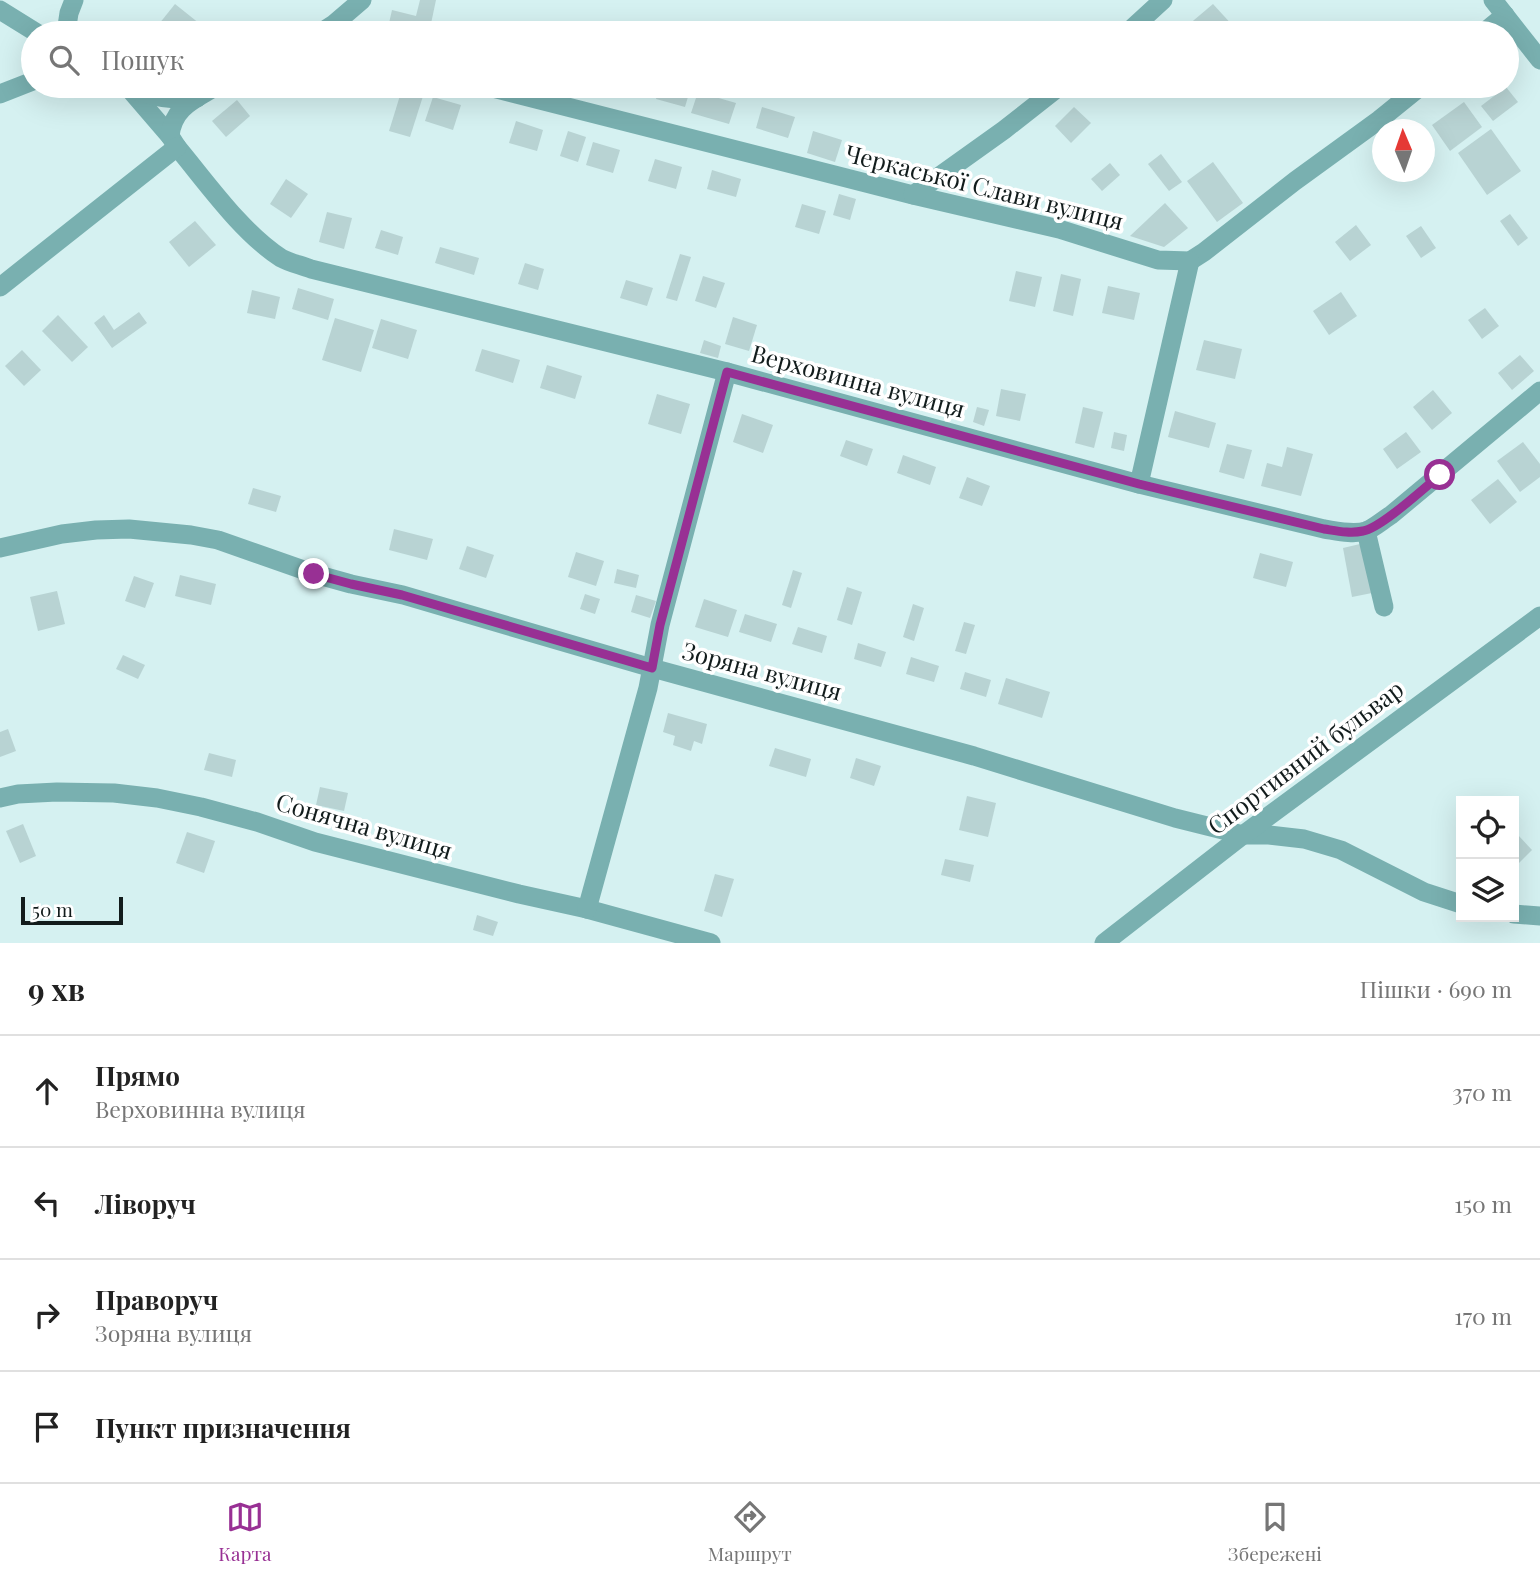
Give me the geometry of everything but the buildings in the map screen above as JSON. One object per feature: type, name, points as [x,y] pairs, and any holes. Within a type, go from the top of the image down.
[{"type":"street","points":[[68,21],[74,0]]},
{"type":"street","points":[[338,21],[362,0]]},
{"type":"street","points":[[1141,21],[1163,0]]},
{"type":"street","points":[[0,10],[21,23]]},
{"type":"street","points":[[1519,33],[1540,60]]},
{"type":"street","points":[[0,94],[21,86]]},
{"type":"street","name":"Верховинна вулиця","points":[[138,98],[249,233],[284,260],[311,269],[727,372],[1139,484],[1324,529],[1351,533],[1366,531]]},
{"type":"street","points":[[161,98],[198,98]]},
{"type":"street","points":[[0,288],[174,142],[173,121],[182,107],[198,98]]},
{"type":"street","name":"Черкаської Слави вулиця","points":[[532,98],[913,195],[1059,229],[1158,260],[1190,261]]},
{"type":"street","points":[[913,195],[1045,98]]},
{"type":"street","points":[[1139,484],[1190,261],[1406,98]]},
{"type":"street","points":[[587,909],[648,688],[660,625],[727,372]]},
{"type":"street","points":[[1384,607],[1366,531],[1391,515],[1540,391]]},
{"type":"street","name":"Зоряна вулиця","points":[[0,548],[62,534],[96,530],[129,529],[218,540],[314,574],[415,598],[652,668],[974,756],[1175,818],[1243,835],[1304,839],[1341,849],[1424,892],[1456,902]]},
{"type":"street","name":"Спортивний бульвар","points":[[1104,943],[1243,835],[1540,616]]},
{"type":"street","name":"Сонячна вулиця","points":[[0,798],[57,792],[114,793],[157,798],[257,822],[315,842],[429,872],[587,909],[711,943]]},
{"type":"street","points":[[1519,914],[1540,916]]},
{"type":"route","points":[[314,574],[402,595],[652,668],[660,625],[727,372],[1139,484],[1324,529],[1351,533],[1366,531],[1391,515],[1440,475]]}]
